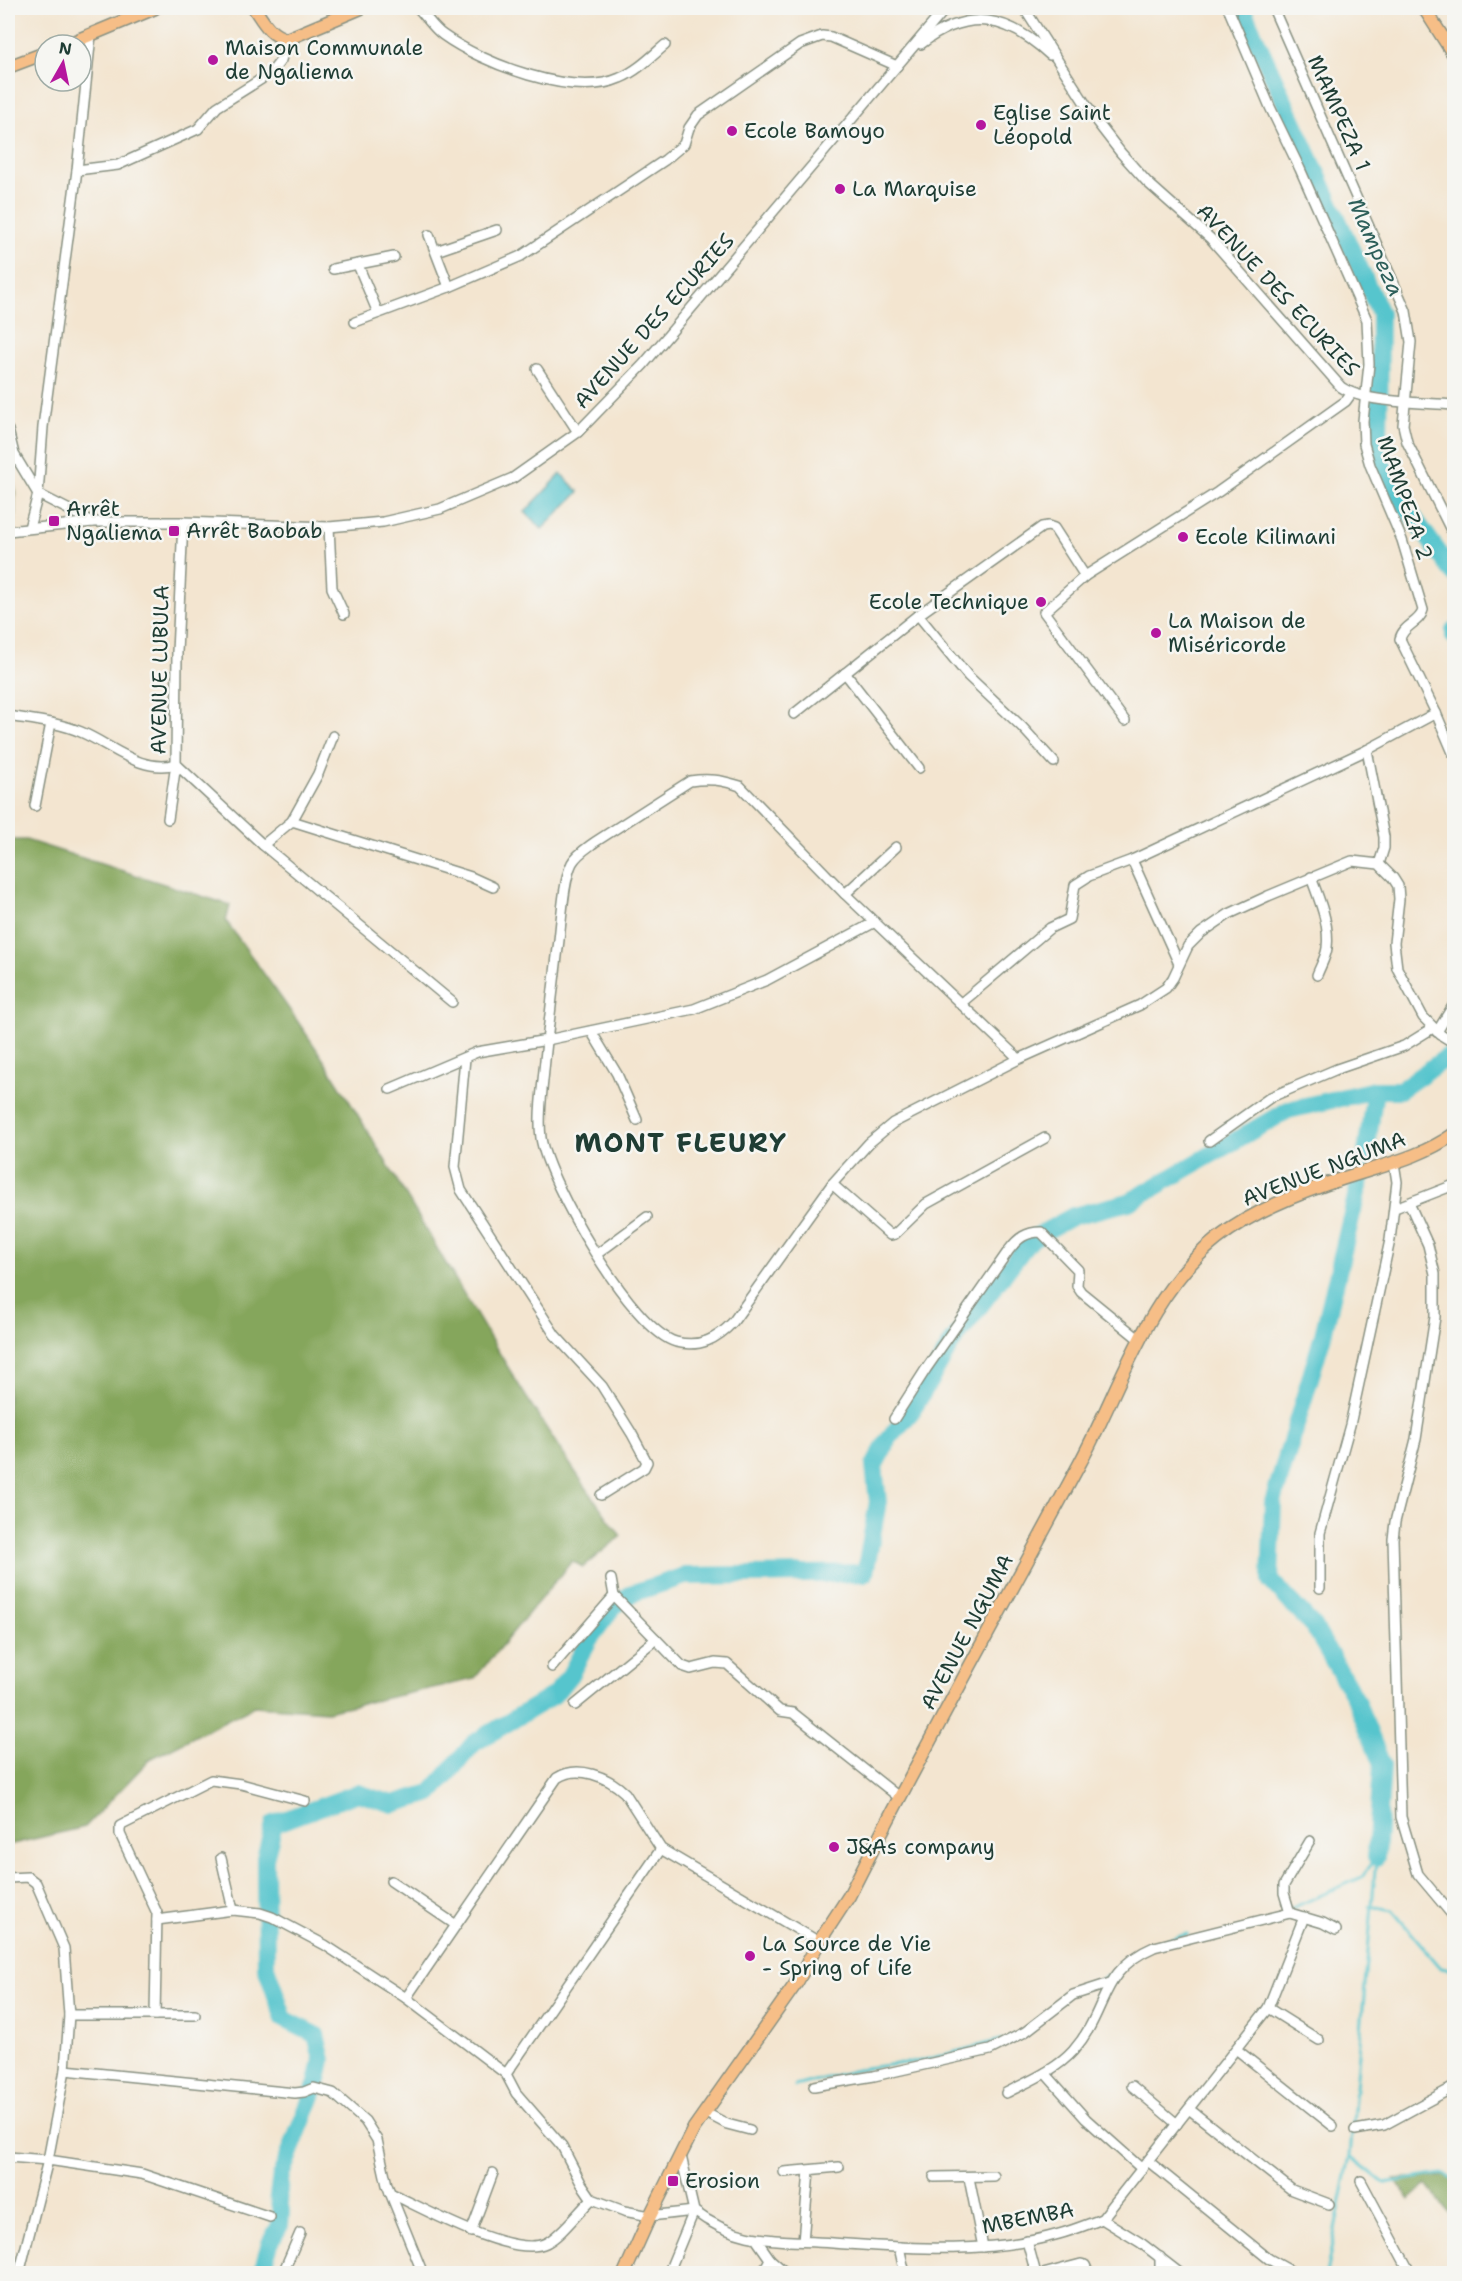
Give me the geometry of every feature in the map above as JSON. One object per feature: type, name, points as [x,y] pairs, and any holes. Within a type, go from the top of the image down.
[{"type":"main road","points":[[93,34],[155,8]]},
{"type":"main road","points":[[254,8],[272,32],[279,38],[287,39],[297,37],[362,8]]},
{"type":"main road","points":[[1424,8],[1453,46]]},
{"type":"main road","points":[[8,67],[33,58]]},
{"type":"main road","name":"AVENUE NGUMA","points":[[624,2274],[694,2128],[782,2005],[849,1896],[1095,1435],[1140,1340],[1168,1291],[1188,1267],[1217,1239],[1250,1217],[1290,1199],[1420,1153],[1452,1136]]},
{"type":"street","points":[[418,8],[441,33],[476,56],[533,76],[574,84],[598,84],[619,79],[637,68],[665,45]]},
{"type":"street","name":"AVENUE DES ECURIES","points":[[8,531],[93,522],[183,522],[329,527],[383,522],[440,509],[513,478],[578,432],[644,365],[946,8]]},
{"type":"street","name":"AVENUE DES ECURIES","points":[[1024,8],[1097,122],[1147,182],[1211,239],[1341,387],[1351,394],[1370,398],[1455,405]]},
{"type":"street","name":"MAMPEZA 2","points":[[1228,8],[1270,107],[1367,320],[1370,398],[1363,421],[1364,444],[1370,465],[1402,540],[1423,607],[1423,613],[1402,631],[1400,639],[1455,755]]},
{"type":"street","name":"MAMPEZA 1","points":[[1273,8],[1406,311],[1411,342],[1402,400],[1403,425],[1407,442],[1455,536]]},
{"type":"street","name":"AVENUE DES ECURIES","points":[[907,54],[928,38],[951,25],[967,21],[993,22],[1010,26],[1033,40],[1058,62]]},
{"type":"street","points":[[355,322],[449,287],[521,256],[665,160],[684,144],[689,128],[698,115],[800,44],[822,36],[831,37],[897,66]]},
{"type":"street","points":[[77,170],[118,165],[198,129],[217,107],[271,72],[281,60],[287,39]]},
{"type":"street","points":[[29,528],[38,494],[43,427],[85,93]]},
{"type":"street","points":[[436,251],[497,230]]},
{"type":"street","points":[[429,236],[449,287]]},
{"type":"street","points":[[333,269],[394,257]]},
{"type":"street","points":[[358,265],[378,314]]},
{"type":"street","points":[[537,369],[578,432]]},
{"type":"street","points":[[1125,721],[1044,612],[1086,576],[1218,492],[1346,400],[1351,394]]},
{"type":"street","points":[[8,430],[14,454],[38,494],[93,522]]},
{"type":"street","name":"AVENUE LUBULA","points":[[168,819],[176,764],[177,652],[183,522]]},
{"type":"street","points":[[794,714],[918,615],[1042,526],[1054,528],[1086,576]]},
{"type":"street","points":[[329,527],[332,588],[344,614]]},
{"type":"street","points":[[918,615],[968,676],[1022,727],[1054,762]]},
{"type":"street","points":[[845,673],[919,768]]},
{"type":"street","points":[[960,1004],[1050,928],[1069,919],[1075,885],[1089,876],[1132,860],[1366,750],[1436,713]]},
{"type":"street","points":[[8,716],[51,723],[81,732],[145,766],[164,768],[176,764],[263,845],[452,1002]]},
{"type":"street","points":[[35,806],[51,723]]},
{"type":"street","points":[[263,845],[292,820],[318,774],[333,736]]},
{"type":"street","points":[[1366,750],[1384,837],[1384,848],[1379,864]]},
{"type":"street","points":[[1019,1059],[845,894],[740,786],[708,778],[690,781],[595,842],[572,864],[568,876],[547,1040],[540,1116],[541,1138],[546,1158],[565,1203],[612,1280],[651,1326],[675,1342],[709,1341],[719,1336],[733,1322],[832,1184],[869,1143],[893,1124],[1019,1059],[1111,1019],[1159,994],[1173,978],[1188,946],[1201,933],[1229,914],[1311,877],[1352,861],[1379,864],[1393,878],[1398,886],[1400,899],[1394,943],[1397,968],[1415,1004],[1445,1036]]},
{"type":"street","points":[[292,820],[471,877],[493,887]]},
{"type":"street","points":[[845,894],[896,847]]},
{"type":"street","points":[[1132,860],[1179,964]]},
{"type":"street","points":[[1311,877],[1323,910],[1326,926],[1327,949],[1317,975]]},
{"type":"street","points":[[390,1089],[477,1052],[547,1040],[694,1009],[767,980],[875,922]]},
{"type":"street","points":[[1445,1036],[1455,1004]]},
{"type":"street","points":[[591,1031],[617,1074],[637,1120]]},
{"type":"street","points":[[1209,1141],[1270,1097],[1337,1069],[1445,1036]]},
{"type":"street","points":[[465,1058],[455,1167],[461,1190],[555,1335],[602,1386],[632,1434],[646,1462],[644,1468],[601,1495]]},
{"type":"street","points":[[832,1184],[890,1235],[895,1234],[926,1204],[1045,1138]]},
{"type":"street","points":[[1320,1588],[1320,1533],[1350,1425],[1395,1208],[1397,1182],[1394,1163]]},
{"type":"street","points":[[1395,1208],[1455,1185]]},
{"type":"street","points":[[1409,1203],[1428,1245],[1435,1274],[1435,1306],[1416,1439],[1395,1522],[1393,1539],[1401,1817],[1418,1874],[1455,1917]]},
{"type":"street","points":[[597,1254],[647,1217]]},
{"type":"street","points":[[894,1419],[1014,1243],[1026,1235],[1042,1234],[1078,1270],[1077,1286],[1081,1292],[1140,1340]]},
{"type":"street","points":[[611,1579],[616,1598],[686,1668],[720,1663],[732,1667],[780,1711],[793,1713],[900,1798]]},
{"type":"street","points":[[552,1667],[616,1598]]},
{"type":"street","points":[[575,1704],[656,1639]]},
{"type":"street","points":[[406,1998],[557,1778],[566,1772],[585,1772],[619,1787],[630,1798],[661,1849],[819,1942]]},
{"type":"street","points":[[155,2014],[158,1920],[155,1906],[120,1833],[121,1825],[217,1779],[305,1801]]},
{"type":"street","points":[[1290,1913],[1284,1885],[1310,1841]]},
{"type":"street","points":[[506,2074],[661,1849]]},
{"type":"street","points":[[221,1858],[233,1910]]},
{"type":"street","points":[[8,1878],[28,1877],[36,1882],[64,1948],[69,2015],[65,2070],[48,2160],[19,2274]]},
{"type":"street","points":[[392,1881],[456,1925]]},
{"type":"street","points":[[158,1920],[233,1910],[260,1913],[325,1945],[406,1998],[506,2074],[516,2093],[562,2146],[592,2199],[624,2211],[650,2216],[694,2211]]},
{"type":"street","points":[[1006,2094],[1045,2073],[1071,2053],[1093,2023],[1110,1983],[1125,1964],[1141,1953],[1154,1947],[1290,1913],[1323,1923],[1336,1930]]},
{"type":"street","name":"MBEMBA","points":[[694,2211],[714,2225],[756,2239],[899,2247],[983,2247],[1027,2241],[1058,2235],[1102,2219],[1268,2008],[1304,1917]]},
{"type":"street","points":[[814,2086],[874,2076],[990,2050],[1025,2032],[1073,1995],[1110,1983]]},
{"type":"street","points":[[1268,2008],[1319,2040]]},
{"type":"street","points":[[69,2015],[195,2015]]},
{"type":"street","points":[[1236,2049],[1333,2126]]},
{"type":"street","points":[[65,2070],[304,2092],[314,2088],[337,2095],[365,2121],[377,2140],[390,2193],[423,2274]]},
{"type":"street","points":[[1045,2073],[1086,2119],[1269,2259],[1296,2274]]},
{"type":"street","points":[[1132,2086],[1177,2124]]},
{"type":"street","points":[[1355,2130],[1384,2125],[1455,2087]]},
{"type":"street","points":[[1189,2109],[1292,2190],[1329,2204]]},
{"type":"street","points":[[704,2112],[727,2124],[750,2130]]},
{"type":"street","points":[[668,2274],[694,2211],[681,2156]]},
{"type":"street","points":[[8,2157],[48,2160],[142,2174],[270,2217]]},
{"type":"street","points":[[784,2172],[838,2167]]},
{"type":"street","points":[[803,2241],[809,2171]]},
{"type":"street","points":[[471,2232],[493,2173]]},
{"type":"street","points":[[934,2177],[994,2176]]},
{"type":"street","points":[[969,2178],[983,2247]]},
{"type":"street","points":[[1361,2181],[1411,2274]]},
{"type":"street","points":[[390,2193],[471,2232],[523,2246],[543,2245],[555,2237],[592,2199]]},
{"type":"street","points":[[1102,2219],[1181,2274]]},
{"type":"street","points":[[289,2274],[285,2268],[300,2233]]},
{"type":"street","points":[[756,2239],[770,2259],[787,2274]]},
{"type":"street","points":[[1027,2241],[1036,2274]]},
{"type":"street","points":[[899,2247],[905,2274]]},
{"type":"street","points":[[1160,2274],[1161,2258]]},
{"type":"street","points":[[762,2274],[770,2259]]},
{"type":"street","points":[[1043,2274],[1082,2264],[1085,2265],[1089,2274]]},
{"type":"green space","points":[[8,465],[15,488],[15,522],[8,524]]},
{"type":"green space","points":[[8,840],[26,840],[230,905],[226,921],[318,1051],[506,1365],[581,1480],[621,1536],[583,1567],[572,1561],[474,1679],[327,1711],[254,1706],[150,1759],[85,1827],[8,1845]]},
{"type":"green space","points":[[1447,2176],[1454,2181],[1454,2219],[1427,2185],[1409,2200],[1394,2179]]},
{"type":"water","points":[[561,474],[579,492],[542,529],[525,512]]},
{"type":"waterway","name":"Mampeza","points":[[1242,8],[1380,313],[1379,447],[1386,479],[1454,574]]},
{"type":"waterway","name":"Mampeza","points":[[1454,630],[1454,636]]},
{"type":"waterway","points":[[263,2267],[270,2243],[280,2225],[281,2211],[278,2196],[281,2175],[317,2083],[322,2060],[316,2035],[284,2019],[266,1967],[265,1858],[274,1824],[358,1793],[393,1804],[431,1793],[474,1743],[554,1695],[570,1675],[590,1638],[614,1606],[633,1593],[685,1576],[865,1573],[878,1502],[874,1466],[889,1438],[912,1411],[951,1344],[1030,1240],[1073,1216],[1129,1202],[1288,1110],[1375,1090],[1400,1090],[1454,1052]]},
{"type":"waterway","points":[[1365,1160],[1375,1090]]},
{"type":"waterway","points":[[1360,1180],[1323,1335],[1273,1502],[1270,1580],[1314,1627],[1356,1700],[1382,1765],[1376,1857]]},
{"type":"waterway","points":[[1290,1909],[1362,1877],[1376,1857]]},
{"type":"waterway","points":[[1326,2274],[1350,2156],[1376,1859]]},
{"type":"waterway","points":[[1370,1906],[1392,1910],[1441,1968],[1454,1970]]},
{"type":"waterway","points":[[1162,1941],[1188,1934]]},
{"type":"waterway","points":[[1097,1983],[1114,1972]]},
{"type":"waterway","points":[[795,2086],[864,2068],[921,2061],[1001,2040]]},
{"type":"waterway","points":[[1350,2156],[1384,2183],[1442,2174],[1454,2180]]},
{"type":"place","name":"Maison Communale de Ngaliema","points":[[213,60]]},
{"type":"place","name":"Eglise Saint Léopold","points":[[981,125]]},
{"type":"place","name":"Ecole Bamoyo","points":[[732,131]]},
{"type":"place","name":"La Marquise","points":[[840,189]]},
{"type":"place","name":"Arrêt Ngaliema","points":[[54,521]]},
{"type":"place","name":"Arrêt Baobab","points":[[174,531]]},
{"type":"place","name":"Ecole Kilimani","points":[[1183,537]]},
{"type":"place","name":"Ecole Technique","points":[[1041,602]]},
{"type":"place","name":"La Maison de Miséricorde","points":[[1156,633]]},
{"type":"place","name":"J&As company","points":[[834,1847]]},
{"type":"place","name":"La Source de Vie - Spring of Life","points":[[750,1956]]},
{"type":"place","name":"Erosion","points":[[673,2181]]},
{"type":"district","name":"MONT FLEURY","points":[[681,1142]]}]
